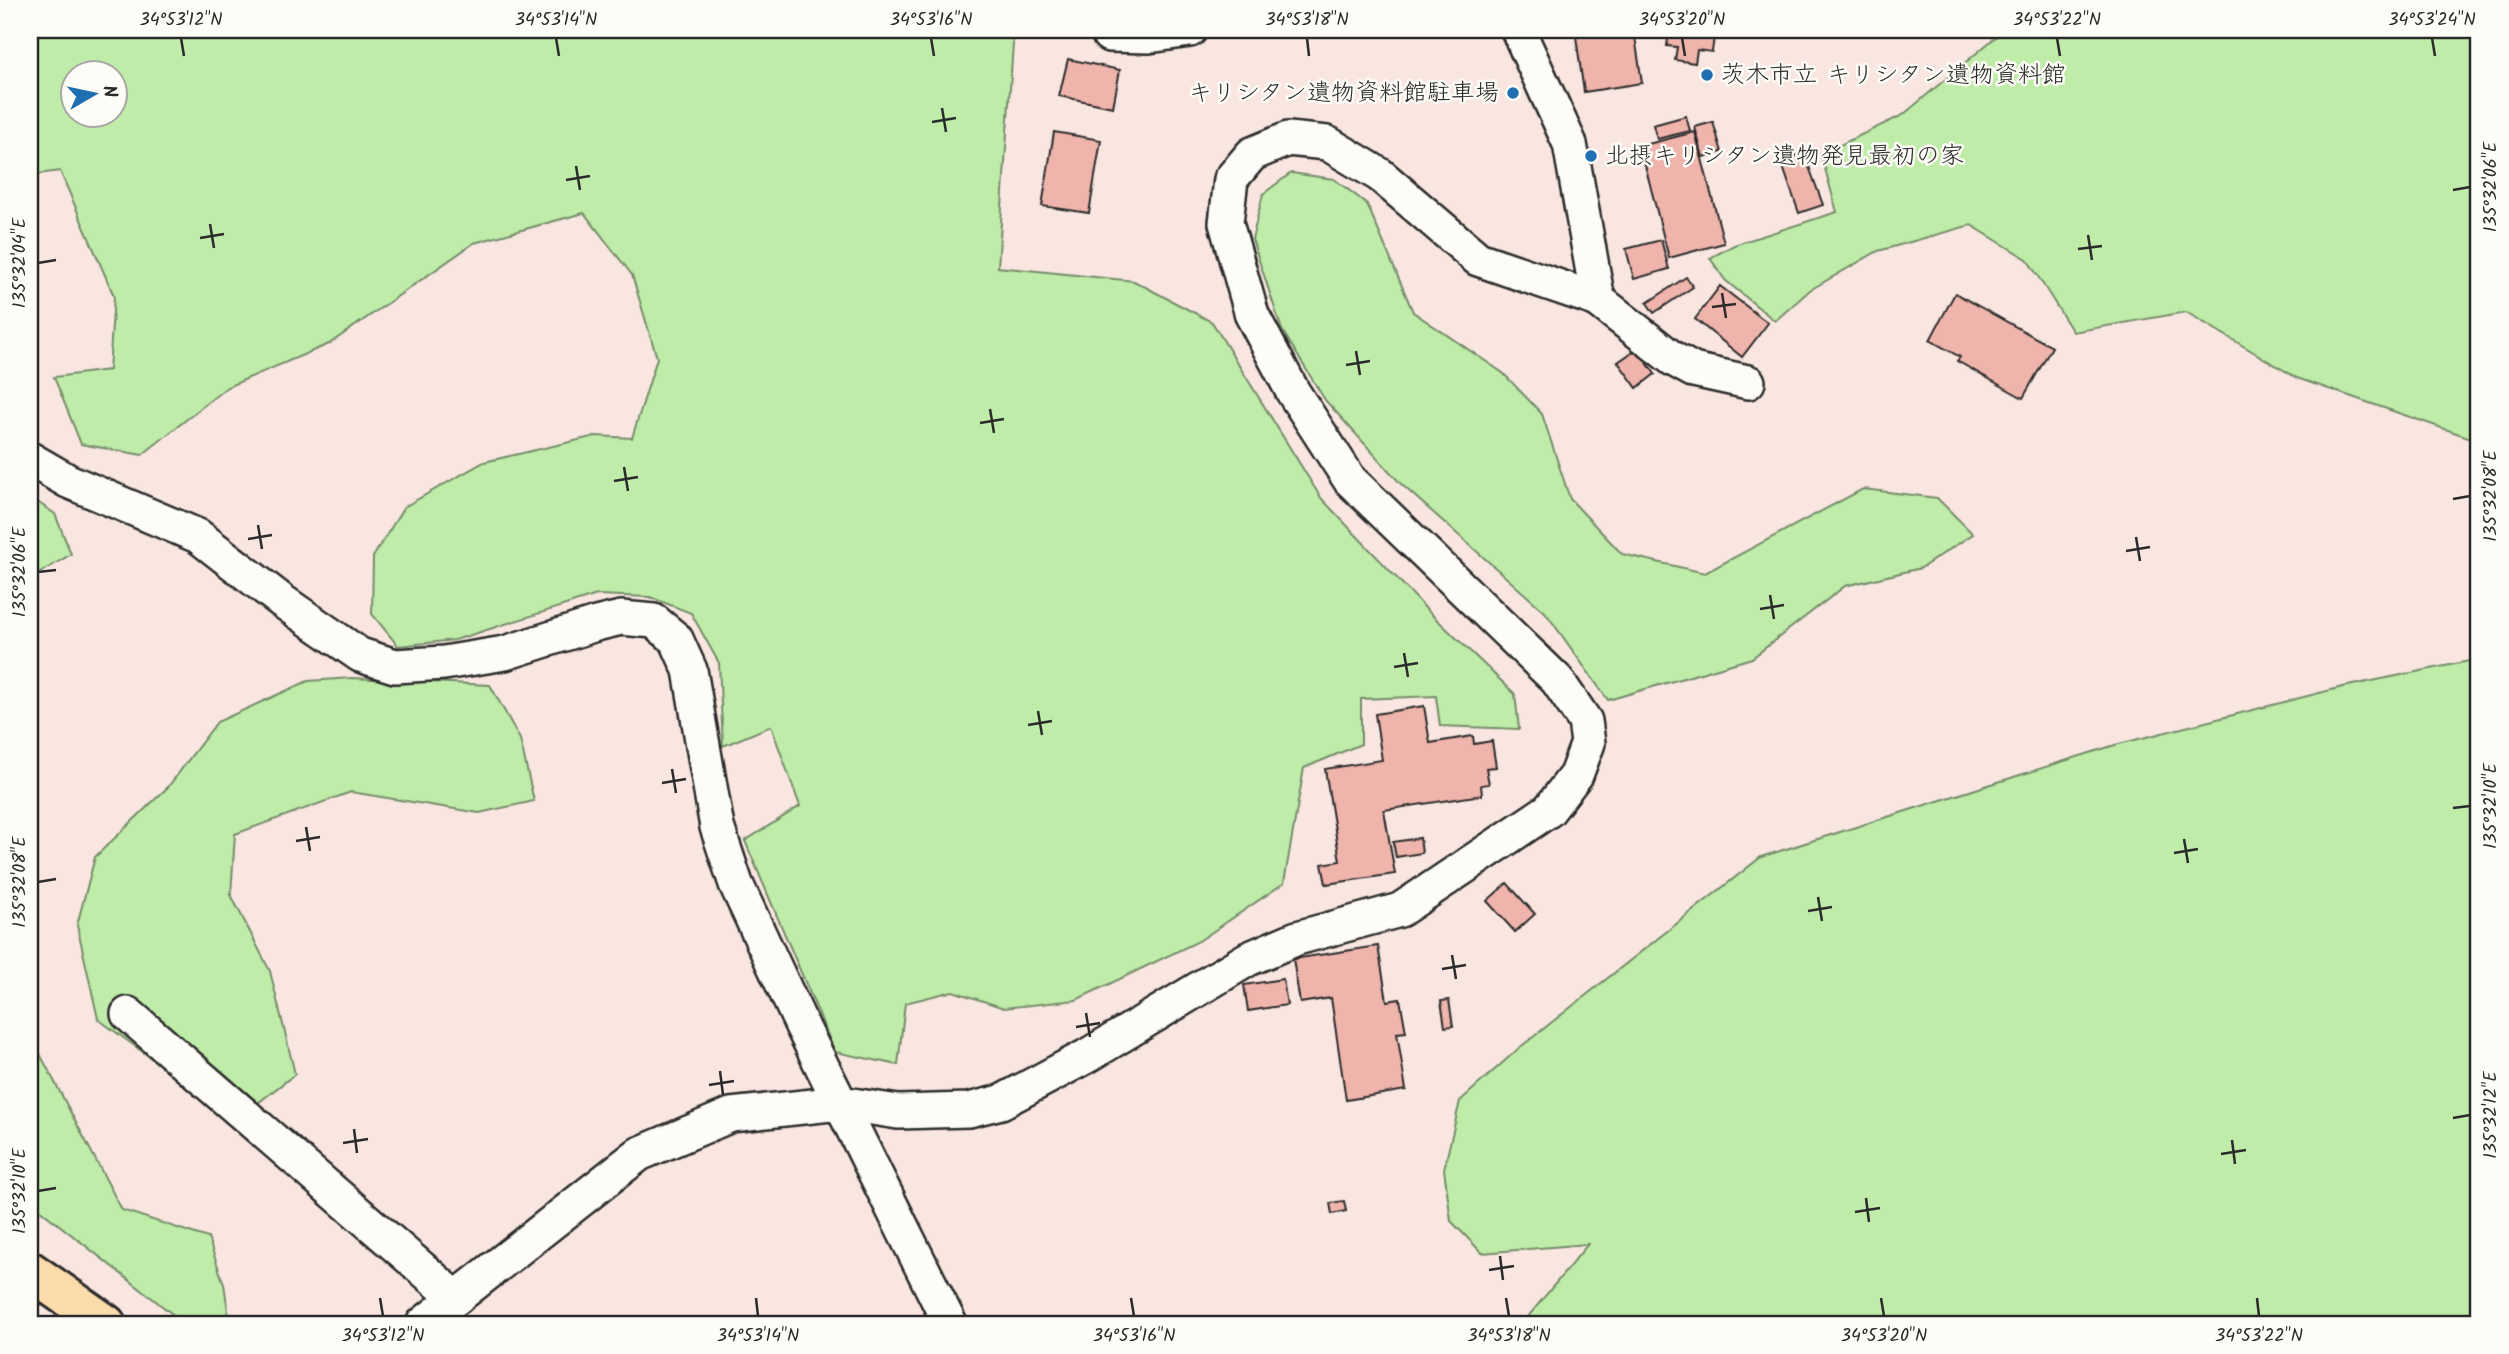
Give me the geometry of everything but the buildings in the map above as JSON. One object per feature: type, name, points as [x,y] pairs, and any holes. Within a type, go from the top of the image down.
[{"type":"highway","points":[[30,1271],[106,1324]]},
{"type":"street","points":[[1109,36],[1149,36],[1190,30]]},
{"type":"street","points":[[1518,30],[1570,144],[1598,300]]},
{"type":"street","points":[[424,1324],[639,1154],[731,1115],[840,1103],[898,1112],[970,1110],[1001,1102],[1087,1056],[1248,958],[1297,938],[1400,910],[1549,810],[1576,775],[1588,743],[1585,721],[1557,680],[1350,480],[1293,392],[1252,315],[1226,223],[1231,179],[1252,154],[1288,139],[1327,143],[1380,175],[1478,259],[1598,300],[1673,359],[1693,370],[1748,382]]},
{"type":"street","points":[[30,459],[68,481],[198,536],[282,601],[360,654],[395,666],[444,663],[505,653],[621,618],[654,621],[676,639],[690,670],[717,827],[736,884],[840,1103],[950,1324]]},
{"type":"street","points":[[128,1014],[456,1298]]},
{"type":"green space","points":[[30,30],[1009,30],[1013,43],[998,267],[1134,281],[1212,322],[1321,498],[1429,612],[1515,694],[1519,729],[1440,726],[1436,696],[1361,699],[1361,744],[1304,768],[1284,883],[1199,941],[1076,1000],[1004,1008],[953,991],[905,1003],[898,1065],[835,1052],[745,841],[800,806],[771,726],[723,746],[719,663],[691,613],[650,597],[597,595],[455,640],[398,646],[372,614],[373,557],[404,507],[484,462],[596,436],[632,438],[657,358],[632,275],[584,213],[474,243],[329,344],[227,387],[142,455],[81,444],[54,377],[109,370],[114,296],[60,171],[30,175]]},
{"type":"green space","points":[[2004,30],[2479,30],[2479,437],[2468,437],[2297,378],[2186,312],[2073,332],[2027,259],[1971,225],[1878,251],[1810,290],[1775,321],[1725,280],[1710,258],[1734,245],[1837,212],[1821,154],[1903,115]]},
{"type":"green space","points":[[1291,173],[1334,179],[1367,204],[1413,312],[1503,373],[1542,414],[1570,499],[1622,554],[1705,573],[1863,489],[1937,498],[1973,534],[1921,568],[1845,586],[1752,658],[1608,700],[1545,612],[1401,484],[1325,400],[1282,330],[1252,239],[1263,194]]},
{"type":"green space","points":[[30,497],[55,514],[71,554],[30,579]]},
{"type":"green space","points":[[2479,659],[2479,1324],[1522,1324],[1588,1244],[1482,1253],[1451,1221],[1444,1169],[1460,1101],[1518,1049],[1761,857],[2115,745],[2343,687]]},
{"type":"green space","points":[[352,678],[490,685],[520,739],[534,801],[479,813],[351,792],[235,834],[231,895],[270,971],[295,1074],[249,1110],[167,1070],[98,1019],[77,925],[95,857],[168,787],[217,722],[308,681]]},
{"type":"green space","points":[[30,1035],[122,1210],[208,1238],[224,1284],[230,1324],[185,1324],[30,1202]]},
{"type":"place","name":"茨木市立 キリシタン遺物資料館","points":[[1707,75]]},
{"type":"place","name":"キリシタン遺物資料館駐車場","points":[[1513,93]]},
{"type":"place","name":"北摂キリシタン遺物発見最初の家","points":[[1591,156]]}]
